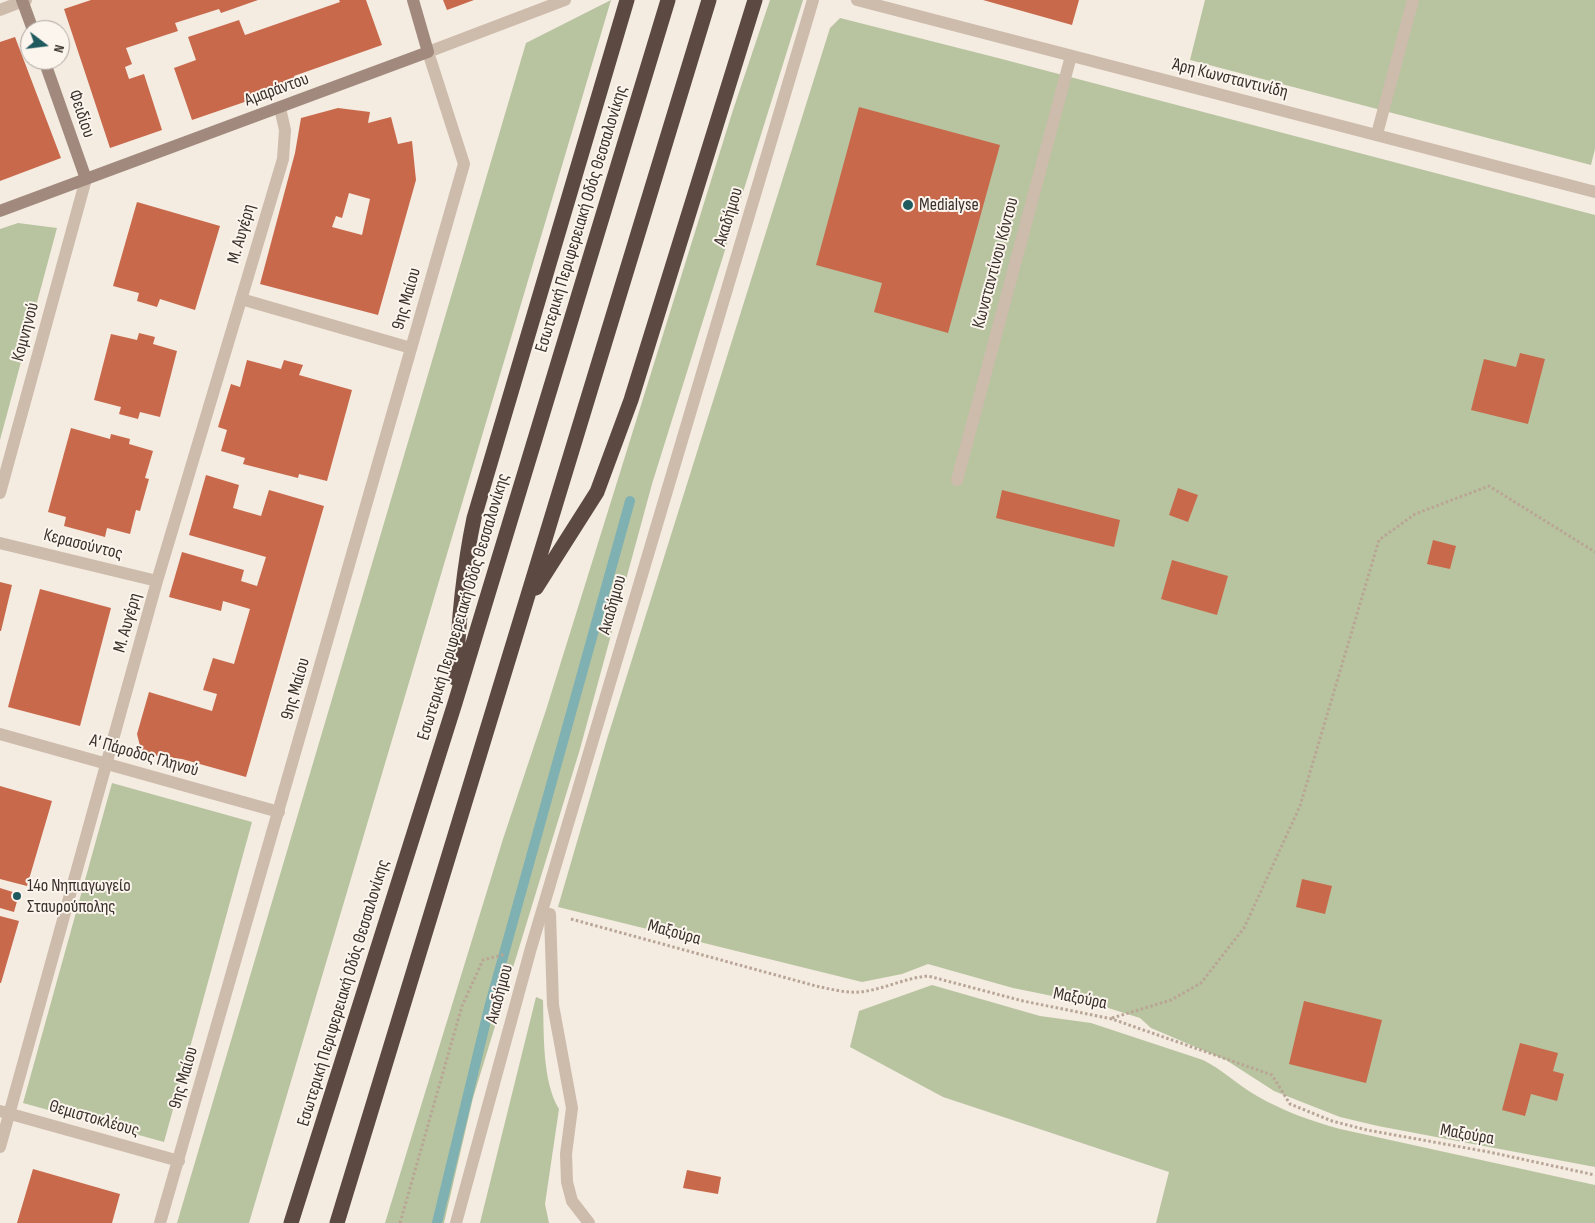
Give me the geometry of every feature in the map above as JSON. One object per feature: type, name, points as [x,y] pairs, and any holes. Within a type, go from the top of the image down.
[{"type":"highway","points":[[455,703],[459,622],[466,554],[474,518],[627,0]]},
{"type":"highway","name":"Εσωτερική Περιφερειακή Οδός Θεσσαλονίκης","points":[[292,1223],[455,703],[668,0]]},
{"type":"highway","points":[[337,1223],[710,0]]},
{"type":"highway","points":[[527,602],[597,492],[631,400],[755,0]]},
{"type":"street","points":[[0,10],[24,0],[30,20]]},
{"type":"street","points":[[413,0],[428,52]]},
{"type":"street","name":"Αμαράντου","points":[[0,211],[565,0]]},
{"type":"street","name":"Ακαδήμου","points":[[456,1223],[530,948],[813,0]]},
{"type":"street","name":"Άρη Κωνσταντινίδη","points":[[857,0],[1595,192]]},
{"type":"street","points":[[1377,134],[1413,0]]},
{"type":"street","name":"9ης Μαίου","points":[[160,1223],[464,164],[428,52]]},
{"type":"street","name":"Κωνσταντίνου Κόντου","points":[[957,480],[1071,56]]},
{"type":"street","name":"Φειδίου","points":[[48,70],[86,179]]},
{"type":"street","name":"Μ. Αυγέρη","points":[[0,1147],[5,1112],[158,581],[283,159],[286,130],[280,108]]},
{"type":"street","name":"Κομνηνού","points":[[0,494],[86,179]]},
{"type":"street","points":[[241,298],[411,348]]},
{"type":"street","name":"Κερασούντος","points":[[0,543],[158,581]]},
{"type":"street","name":"Α' Πάροδος Γληνού","points":[[0,734],[279,812]]},
{"type":"street","points":[[550,914],[553,1005],[572,1108],[566,1154],[567,1182],[572,1201],[589,1223]]},
{"type":"street","name":"Θεμιστοκλέους","points":[[5,1112],[178,1161]]},
{"type":"path","points":[[1112,1019],[1171,1000],[1195,987],[1214,968],[1244,928],[1300,806],[1379,540],[1415,514],[1489,486],[1595,552]]},
{"type":"path","name":"Μαξούρα","points":[[550,914],[816,986],[848,992],[879,988],[913,977],[928,976],[1032,1004],[1112,1019],[1272,1075],[1290,1104],[1332,1121],[1366,1130],[1488,1152],[1595,1175]]},
{"type":"path","points":[[400,1223],[462,1006],[483,960],[530,948]]},
{"type":"green space","points":[[611,0],[249,1223],[177,1223],[526,43]]},
{"type":"green space","points":[[770,0],[803,0],[652,484],[580,749],[473,1098],[444,1223],[385,1223],[503,839],[546,710],[733,110]]},
{"type":"green space","points":[[1205,0],[1595,0],[1595,149],[1591,165],[1190,60]]},
{"type":"green space","points":[[840,18],[1595,215],[1595,1167],[1378,1126],[1340,1117],[1274,1091],[1226,1060],[1151,1028],[1140,1018],[1102,1006],[1013,988],[928,964],[902,974],[862,982],[558,907],[607,739],[830,28]]},
{"type":"green space","points":[[18,223],[57,228],[0,440],[0,229]]},
{"type":"green space","points":[[112,783],[252,822],[164,1142],[23,1103]]},
{"type":"green space","points":[[932,985],[1040,1016],[1091,1023],[1203,1060],[1250,1092],[1267,1101],[1297,1115],[1329,1126],[1595,1185],[1595,1223],[1156,1223],[1169,1172],[943,1097],[850,1047],[859,1011]]},
{"type":"green space","points":[[536,997],[543,1000],[544,1042],[549,1085],[559,1109],[545,1204],[549,1223],[480,1223]]},
{"type":"building","points":[[91,0],[258,0],[221,13],[219,9],[175,23],[178,31],[126,48],[132,64],[125,67],[129,79],[144,74],[162,130],[110,148],[70,27],[70,20],[68,20],[64,9]]},
{"type":"building","points":[[339,0],[366,0],[382,45],[294,76],[297,84],[192,120],[174,68],[196,60],[188,37],[239,20],[245,35],[340,2]]},
{"type":"building","points":[[443,0],[474,0],[447,10]]},
{"type":"building","points":[[983,0],[1079,0],[1072,25]]},
{"type":"building","points":[[15,37],[20,50],[20,70],[28,70],[61,158],[0,181],[0,42]]},
{"type":"building","name":"Medialyse","points":[[859,107],[1000,145],[948,333],[874,312],[882,283],[816,265]]},
{"type":"building","points":[[338,108],[370,112],[368,123],[391,117],[398,144],[412,141],[416,180],[378,315],[260,284],[295,153],[301,118]],"holes":[[[349,193],[370,199],[362,235],[332,227],[336,216],[342,218]]]},
{"type":"building","points":[[137,202],[220,226],[195,310],[160,299],[157,307],[137,301],[139,293],[113,286]]},
{"type":"building","points":[[139,333],[155,337],[153,344],[177,351],[160,417],[140,412],[138,419],[119,414],[121,407],[94,400],[111,334],[137,340]]},
{"type":"building","points":[[1520,353],[1545,359],[1528,424],[1471,410],[1484,359],[1516,367]]},
{"type":"building","points":[[247,360],[281,369],[284,360],[303,365],[299,375],[352,390],[327,481],[299,474],[298,478],[243,464],[245,458],[221,451],[227,430],[218,427],[231,384],[240,387]]},
{"type":"building","points":[[71,428],[110,439],[111,434],[130,439],[129,444],[153,451],[145,478],[149,479],[140,511],[136,510],[130,534],[107,528],[105,537],[64,526],[66,517],[48,512]]},
{"type":"building","points":[[206,475],[239,485],[233,508],[261,516],[269,490],[324,506],[246,777],[182,759],[142,754],[137,734],[149,692],[212,711],[217,694],[203,690],[213,658],[234,664],[250,609],[223,601],[221,611],[169,597],[182,552],[244,570],[241,581],[257,586],[266,557],[189,535]]},
{"type":"building","points":[[1178,488],[1198,495],[1188,522],[1169,515]]},
{"type":"building","points":[[1002,490],[1120,520],[1114,547],[996,518]]},
{"type":"building","points":[[1433,540],[1456,546],[1450,569],[1427,564]]},
{"type":"building","points":[[1172,560],[1228,576],[1217,615],[1161,599]]},
{"type":"building","points":[[0,582],[12,585],[1,631],[0,631]]},
{"type":"building","points":[[40,589],[111,608],[80,726],[8,707]]},
{"type":"building","points":[[0,786],[52,801],[27,886],[0,879]]},
{"type":"building","points":[[1302,879],[1332,886],[1325,914],[1296,907]]},
{"type":"building","points":[[0,888],[19,894],[14,912],[0,908]]},
{"type":"building","points":[[0,916],[19,921],[1,983],[0,983]]},
{"type":"building","points":[[1304,1001],[1382,1020],[1366,1083],[1289,1064]]},
{"type":"building","points":[[1520,1043],[1558,1053],[1553,1071],[1564,1074],[1557,1101],[1531,1094],[1525,1116],[1502,1110]]},
{"type":"building","points":[[33,1169],[120,1194],[112,1223],[17,1223]]},
{"type":"building","points":[[687,1170],[721,1177],[718,1194],[683,1188]]},
{"type":"waterway","points":[[437,1223],[490,1004],[630,501]]},
{"type":"place","name":"Medialyse","points":[[908,205]]},
{"type":"place","name":"14ο Νηπιαγωγείο Σταυρούπολης","points":[[17,896]]}]
